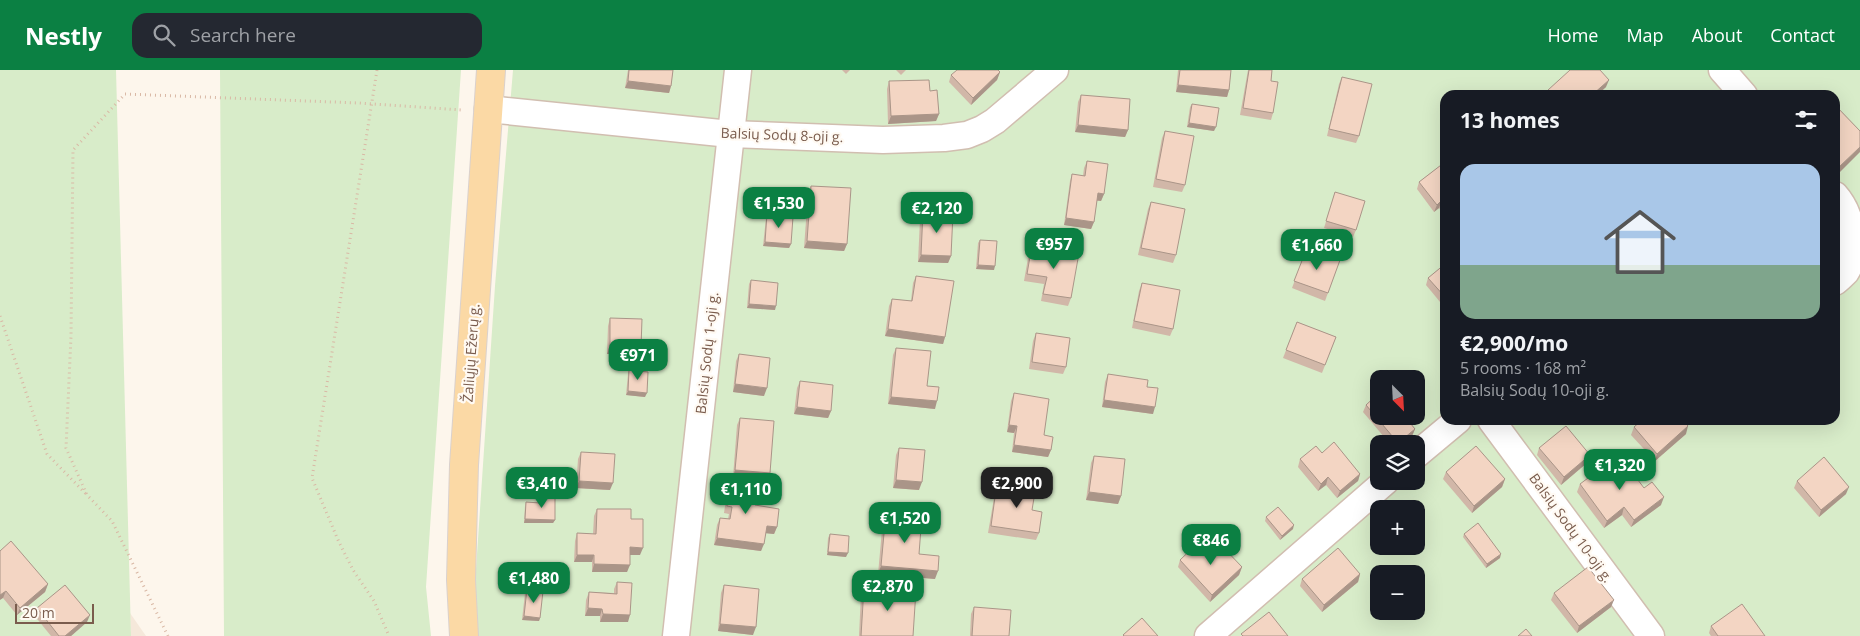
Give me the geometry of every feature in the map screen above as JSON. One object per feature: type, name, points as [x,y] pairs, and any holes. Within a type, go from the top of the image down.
[{"type":"main road","name":"Žaliųjų Ežerų g.","points":[[464,636],[461,580],[476,110],[491,70]]},
{"type":"street","name":"Balsių Sodų 1-oji g.","points":[[676,636],[738,70]]},
{"type":"street","name":"Balsių Sodų 8-oji g.","points":[[476,110],[730,134],[883,140],[967,135],[995,121],[1055,70]]},
{"type":"street","points":[[1722,70],[1740,90]]},
{"type":"street","points":[[1840,201],[1850,220],[1854,239],[1853,256],[1847,271],[1840,277]]},
{"type":"street","points":[[1425,448],[1452,425]]},
{"type":"street","name":"Balsių Sodų 10-oji g.","points":[[1495,425],[1651,636]]},
{"type":"street","points":[[1208,636],[1376,490]]},
{"type":"path","points":[[377,70],[312,478],[338,540],[353,570],[374,602],[389,636]]},
{"type":"path","points":[[88,495],[66,448],[71,336],[73,150],[125,94],[476,110]]},
{"type":"path","points":[[0,316],[47,454],[112,521],[168,636]]},
{"type":"shaded area","points":[[130,613],[146,636],[131,636]]},
{"type":"green space","points":[[0,70],[116,70],[131,636],[0,636]]},
{"type":"green space","points":[[220,70],[461,70],[426,587],[431,636],[224,636]]},
{"type":"green space","points":[[513,70],[1860,70],[1860,636],[475,636],[476,569],[495,286]]},
{"type":"building","points":[[629,70],[673,70],[671,86],[628,81]]},
{"type":"building","points":[[957,70],[998,70],[1000,72],[973,98],[951,75]]},
{"type":"building","points":[[1180,70],[1231,70],[1229,90],[1178,85]]},
{"type":"building","points":[[1249,70],[1272,70],[1271,81],[1278,82],[1273,113],[1243,108]]},
{"type":"building","points":[[1570,70],[1600,70],[1609,80],[1598,90],[1548,90]]},
{"type":"building","points":[[1342,77],[1372,84],[1359,136],[1329,129]]},
{"type":"building","points":[[929,80],[930,91],[937,90],[939,114],[891,116],[889,81]]},
{"type":"building","points":[[1081,95],[1130,99],[1128,130],[1078,125]]},
{"type":"building","points":[[1192,104],[1219,108],[1216,127],[1189,123]]},
{"type":"building","points":[[1840,110],[1860,131],[1860,147],[1840,166]]},
{"type":"building","points":[[1165,131],[1194,136],[1185,185],[1156,179]]},
{"type":"building","points":[[1087,161],[1108,164],[1104,194],[1098,193],[1094,222],[1066,218],[1072,174],[1085,176]]},
{"type":"building","points":[[1440,166],[1440,202],[1437,205],[1419,182]]},
{"type":"building","points":[[811,186],[851,188],[847,244],[807,241]]},
{"type":"building","points":[[1335,192],[1365,201],[1356,230],[1326,221]]},
{"type":"building","points":[[1151,202],[1185,209],[1176,255],[1141,248]]},
{"type":"building","points":[[923,212],[953,213],[951,256],[921,255]]},
{"type":"building","points":[[767,214],[793,217],[791,244],[765,242]]},
{"type":"building","points":[[980,240],[997,241],[995,266],[978,265]]},
{"type":"building","points":[[1032,245],[1079,253],[1071,298],[1043,294],[1047,277],[1027,274]]},
{"type":"building","points":[[1307,248],[1340,260],[1328,293],[1294,281]]},
{"type":"building","points":[[1440,268],[1440,291],[1428,278]]},
{"type":"building","points":[[916,276],[954,281],[945,337],[888,329],[892,299],[912,301]]},
{"type":"building","points":[[751,280],[778,283],[776,306],[749,304]]},
{"type":"building","points":[[1142,283],[1180,290],[1173,329],[1134,321]]},
{"type":"building","points":[[610,318],[642,319],[641,347],[610,346]]},
{"type":"building","points":[[1297,322],[1336,337],[1325,365],[1286,350]]},
{"type":"building","points":[[1036,333],[1070,338],[1066,367],[1032,362]]},
{"type":"building","points":[[896,348],[931,351],[927,386],[939,387],[937,401],[891,397]]},
{"type":"building","points":[[739,354],[770,358],[767,388],[735,384]]},
{"type":"building","points":[[629,370],[648,372],[647,393],[628,391]]},
{"type":"building","points":[[1108,374],[1148,380],[1147,387],[1158,388],[1155,407],[1104,400]]},
{"type":"building","points":[[800,381],[833,385],[831,411],[797,407]]},
{"type":"building","points":[[1014,393],[1049,399],[1044,435],[1053,437],[1051,450],[1014,445],[1017,426],[1009,425]]},
{"type":"building","points":[[1370,401],[1370,410],[1366,405]]},
{"type":"building","points":[[740,418],[774,421],[770,473],[735,470]]},
{"type":"building","points":[[1383,425],[1412,425],[1415,429],[1408,435],[1391,435]]},
{"type":"building","points":[[1636,425],[1688,426],[1657,454],[1634,427]]},
{"type":"building","points":[[1566,426],[1590,455],[1564,477],[1539,448]]},
{"type":"building","points":[[1334,442],[1360,474],[1340,491],[1328,477],[1321,484],[1300,459],[1316,446],[1322,453]]},
{"type":"building","points":[[1476,446],[1505,479],[1474,506],[1446,472]]},
{"type":"building","points":[[899,448],[925,450],[922,482],[896,480]]},
{"type":"building","points":[[581,452],[615,454],[613,483],[579,481]]},
{"type":"building","points":[[1619,455],[1644,488],[1652,482],[1664,497],[1634,520],[1624,507],[1607,521],[1580,484]]},
{"type":"building","points":[[1094,456],[1125,459],[1121,496],[1089,492]]},
{"type":"building","points":[[1824,457],[1849,487],[1821,510],[1797,481]]},
{"type":"building","points":[[730,479],[758,482],[755,505],[779,509],[777,527],[767,526],[764,544],[717,538],[720,518],[730,519],[732,507],[727,506]]},
{"type":"building","points":[[1009,482],[1036,486],[1032,510],[1042,512],[1039,533],[991,526],[996,490],[1008,492]]},
{"type":"building","points":[[540,495],[555,496],[555,520],[525,519],[526,502],[540,503]]},
{"type":"building","points":[[1278,507],[1294,525],[1282,536],[1266,517]]},
{"type":"building","points":[[597,509],[631,509],[631,519],[643,519],[643,548],[630,547],[630,565],[594,564],[594,555],[577,555],[577,533],[596,534]]},
{"type":"building","points":[[886,512],[922,515],[919,554],[939,556],[938,571],[881,566]]},
{"type":"building","points":[[1478,523],[1501,554],[1487,564],[1464,534]]},
{"type":"building","points":[[830,534],[849,536],[848,553],[828,552]]},
{"type":"building","points":[[1201,540],[1213,554],[1222,546],[1242,567],[1212,595],[1180,560]]},
{"type":"building","points":[[11,541],[48,584],[20,608],[6,591],[0,595],[0,551]]},
{"type":"building","points":[[1338,548],[1360,574],[1324,605],[1302,579]]},
{"type":"building","points":[[1588,567],[1614,600],[1579,626],[1554,593]]},
{"type":"building","points":[[617,582],[632,583],[630,615],[603,614],[602,609],[588,608],[589,592],[617,594]]},
{"type":"building","points":[[65,585],[90,615],[65,636],[59,636],[37,608]]},
{"type":"building","points":[[724,585],[759,589],[756,627],[720,624]]},
{"type":"building","points":[[864,587],[916,590],[913,636],[861,636]]},
{"type":"building","points":[[527,589],[543,591],[540,618],[524,616]]},
{"type":"building","points":[[1742,604],[1765,636],[1718,636],[1711,626]]},
{"type":"building","points":[[974,607],[1011,610],[1009,636],[972,636]]},
{"type":"building","points":[[1269,612],[1288,636],[1243,636],[1241,634]]},
{"type":"building","points":[[1142,618],[1158,636],[1123,635]]},
{"type":"building","points":[[1526,629],[1532,636],[1518,636]]}]
